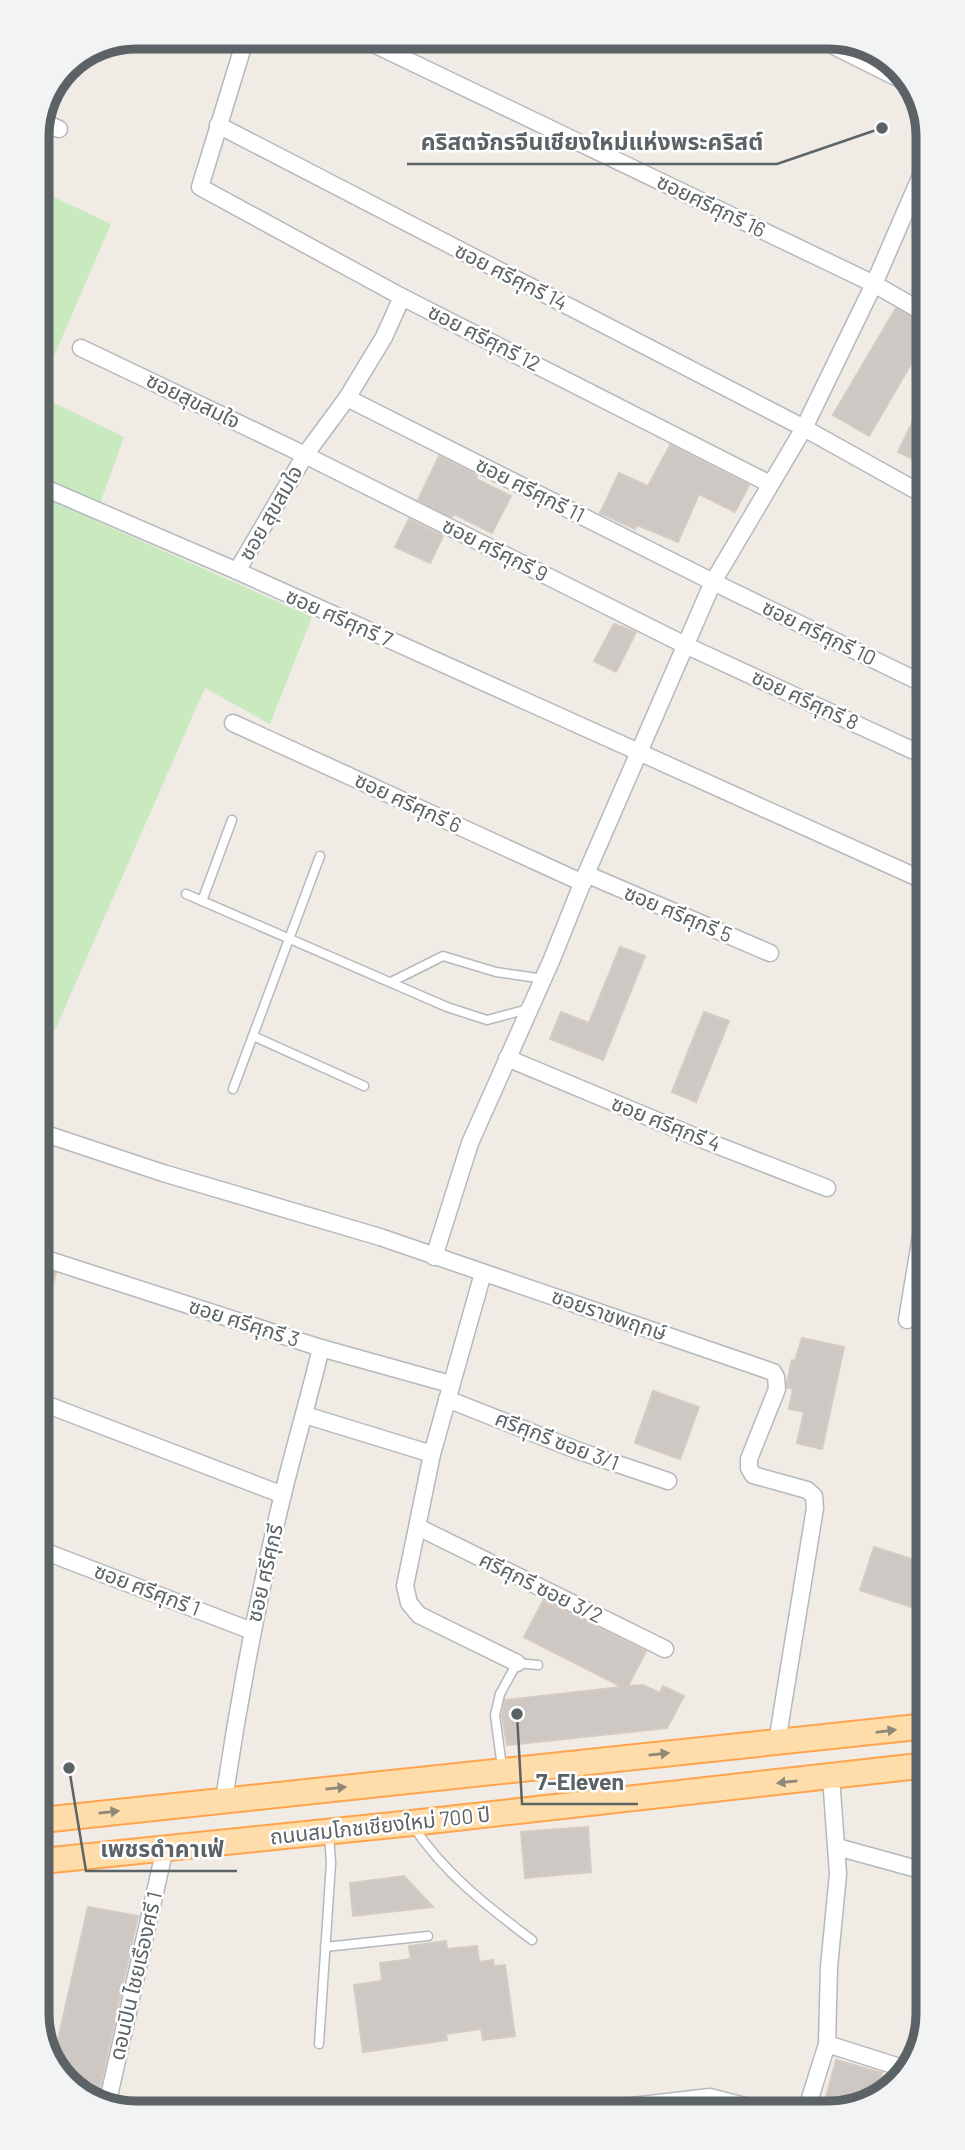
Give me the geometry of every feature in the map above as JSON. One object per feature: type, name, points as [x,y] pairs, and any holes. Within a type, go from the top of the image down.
[{"type":"main road","name":"ถนนสมโภชเชียงใหม่ 700 ปี","points":[[49,1819],[916,1727]]},
{"type":"main road","name":"ถนนสมโภชเชียงใหม่ 700 ปี","points":[[49,1860],[916,1766]]},
{"type":"street","points":[[218,125],[242,49]]},
{"type":"street","name":"ซอยศรีศุกรี 16","points":[[384,49],[874,284],[916,308]]},
{"type":"street","points":[[843,50],[888,73]]},
{"type":"street","points":[[50,125],[58,129]]},
{"type":"street","name":"ซอย ศรีศุกรี 12","points":[[218,125],[200,187],[402,297],[770,484]]},
{"type":"street","name":"ซอย ศรีศุกรี 14","points":[[218,125],[804,428],[916,491]]},
{"type":"street","points":[[434,1256],[463,1163],[685,645],[713,583],[804,428],[874,284],[916,187]]},
{"type":"street","name":"ซอย สุขสมใจ","points":[[237,571],[305,455],[346,398],[384,337],[402,297]]},
{"type":"street","name":"ซอยสุขสมใจ","points":[[80,348],[305,455]]},
{"type":"street","name":"ซอย ศรีศุกรี 11","points":[[346,398],[713,583]]},
{"type":"street","name":"ซอย ศรีศุกรี 9","points":[[305,455],[685,645]]},
{"type":"street","name":"ซอย ศรีศุกรี 7","points":[[49,490],[237,571],[916,877]]},
{"type":"street","name":"ซอย ศรีศุกรี 10","points":[[713,583],[916,680]]},
{"type":"street","name":"ซอย ศรีศุกรี 8","points":[[685,645],[916,752]]},
{"type":"street","name":"ซอย ศรีศุกรี 6","points":[[233,723],[584,879]]},
{"type":"street","name":"ซอย ศรีศุกรี 5","points":[[584,879],[770,953]]},
{"type":"street","name":"ซอย ศรีศุกรี 4","points":[[507,1058],[827,1188]]},
{"type":"street","name":"ซอยราชพฤกษ์","points":[[49,1135],[163,1173],[380,1237],[773,1372],[777,1389],[749,1459],[748,1468],[753,1475],[807,1489],[814,1496],[815,1508],[777,1742]]},
{"type":"street","name":"ซอย ศรีศุกรี 3","points":[[49,1260],[449,1392]]},
{"type":"street","points":[[907,1320],[916,1266]]},
{"type":"street","points":[[483,1273],[432,1454],[405,1586],[409,1603],[419,1615],[517,1663]]},
{"type":"street","name":"ซอย ศรีศุกรี","points":[[224,1800],[252,1631],[321,1348]]},
{"type":"street","name":"ศรีศุกรี ซอย 3/1","points":[[449,1392],[579,1451],[668,1481]]},
{"type":"street","points":[[49,1405],[283,1495]]},
{"type":"street","points":[[305,1415],[432,1454]]},
{"type":"street","name":"ศรีศุกรี ซอย 3/2","points":[[418,1527],[665,1649]]},
{"type":"street","name":"ซอย ศรีศุกรี 1","points":[[49,1553],[252,1631]]},
{"type":"street","points":[[809,2101],[827,2044],[838,1874],[831,1777]]},
{"type":"street","points":[[837,1847],[916,1869]]},
{"type":"street","name":"ดอนปิน ไชยเรืองศรี 1","points":[[109,2096],[165,1848]]},
{"type":"street","points":[[827,2044],[898,2067]]},
{"type":"street","points":[[676,2101],[710,2097],[725,2101]]},
{"type":"lane","points":[[202,901],[232,820]]},
{"type":"lane","points":[[233,1089],[320,856]]},
{"type":"lane","points":[[187,894],[447,1007],[487,1020],[530,1009]]},
{"type":"lane","points":[[391,982],[443,956],[496,972],[544,979]]},
{"type":"lane","points":[[253,1036],[364,1086]]},
{"type":"lane","points":[[503,1770],[495,1715],[500,1694],[517,1663],[538,1665]]},
{"type":"lane","points":[[412,1823],[446,1870],[532,1940]]},
{"type":"lane","points":[[320,2044],[331,1863],[328,1832]]},
{"type":"lane","points":[[326,1947],[428,1936]]},
{"type":"green space","points":[[49,195],[111,224],[49,368]]},
{"type":"green space","points":[[49,400],[124,437],[94,520],[312,617],[270,724],[205,688],[55,1030],[49,1029]]},
{"type":"building","points":[[896,308],[916,318],[916,356],[869,436],[833,415]]},
{"type":"building","points":[[916,415],[916,460],[898,452]]},
{"type":"building","points":[[670,445],[749,485],[735,512],[699,494],[678,542],[637,525],[635,529],[600,513],[619,473],[648,486]]},
{"type":"building","points":[[439,456],[477,475],[476,479],[511,496],[492,533],[418,500]]},
{"type":"building","points":[[409,519],[443,536],[430,563],[395,547]]},
{"type":"building","points":[[614,624],[636,632],[616,672],[594,661]]},
{"type":"building","points":[[620,947],[645,956],[603,1060],[550,1039],[561,1012],[589,1023]]},
{"type":"building","points":[[704,1012],[729,1021],[696,1102],[672,1092]]},
{"type":"building","points":[[49,1271],[56,1273],[49,1297]]},
{"type":"building","points":[[802,1338],[844,1347],[822,1449],[797,1443],[804,1412],[789,1409],[793,1389],[787,1387],[787,1382],[792,1360],[795,1361]]},
{"type":"building","points":[[653,1391],[699,1407],[680,1459],[635,1443]]},
{"type":"building","points":[[874,1547],[916,1560],[916,1608],[860,1590]]},
{"type":"building","points":[[543,1601],[646,1651],[628,1686],[643,1685],[660,1693],[663,1686],[684,1696],[667,1728],[507,1745],[502,1715],[505,1700],[622,1687],[524,1637]]},
{"type":"building","points":[[588,1827],[591,1872],[525,1878],[521,1832]]},
{"type":"building","points":[[404,1876],[433,1907],[353,1916],[350,1883]]},
{"type":"building","points":[[88,1907],[138,1916],[99,2092],[74,2076],[56,2048]]},
{"type":"building","points":[[446,1941],[447,1949],[477,1946],[479,1962],[493,1960],[494,1966],[505,1965],[515,2036],[483,2040],[481,2029],[446,2034],[447,2040],[363,2052],[354,1985],[382,1981],[380,1963],[411,1959],[409,1946]]},
{"type":"building","points":[[836,2060],[882,2073],[879,2084],[868,2092],[846,2099],[825,2101]]},
{"type":"place","name":"คริสตจักรจีนเชียงใหม่แห่งพระคริสต์","points":[[882,128]]},
{"type":"place","name":"7-Eleven","points":[[517,1714]]},
{"type":"place","name":"เพชรดำคาเฟ่","points":[[69,1768]]}]
